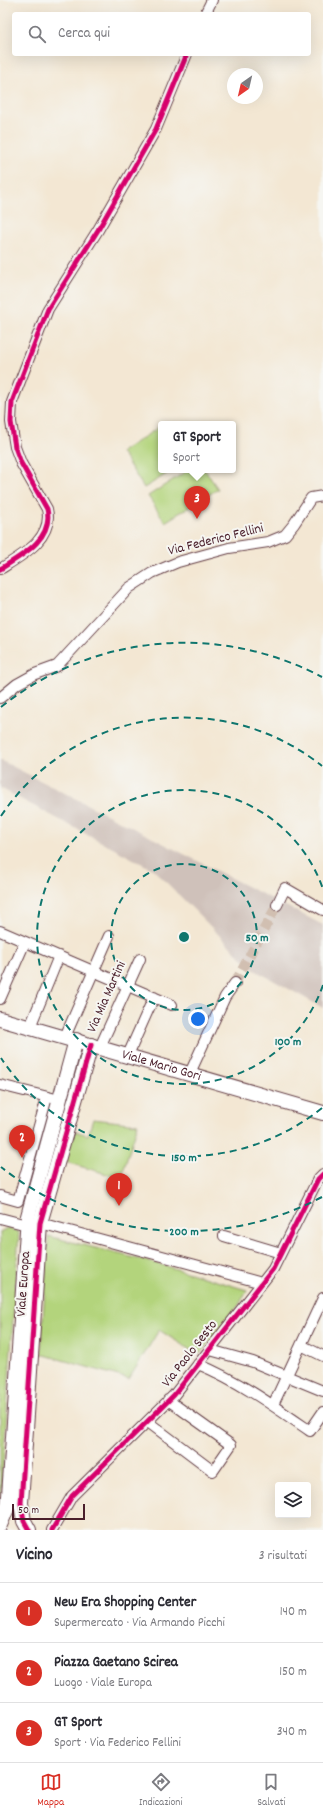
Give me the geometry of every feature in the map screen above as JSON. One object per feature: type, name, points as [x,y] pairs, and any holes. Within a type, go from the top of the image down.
[{"type":"street","points":[[206,12],[212,0]]},
{"type":"street","points":[[0,569],[28,552],[35,545],[47,528],[49,515],[21,463],[15,447],[11,422],[12,402],[48,309],[98,230],[156,129],[186,56]]},
{"type":"street","name":"Via Federico Fellini","points":[[0,698],[23,680],[57,666],[129,588],[152,573],[178,562],[229,548],[268,542],[285,535],[311,498],[323,496]]},
{"type":"street","points":[[277,904],[285,888],[323,910]]},
{"type":"street","points":[[0,931],[172,1005]]},
{"type":"street","points":[[70,1039],[94,971],[109,936]]},
{"type":"street","points":[[0,998],[25,942]]},
{"type":"street","points":[[30,1027],[59,956]]},
{"type":"street","name":"Via Mia Martini","points":[[95,1046],[128,986],[140,959]]},
{"type":"street","points":[[190,1073],[225,997],[235,983]]},
{"type":"street","points":[[128,1055],[154,997]]},
{"type":"street","name":"Viale Mario Gori","points":[[0,1019],[323,1112]]},
{"type":"street","name":"Viale Europa","points":[[29,1530],[24,1521],[21,1503],[34,1224],[28,1216],[53,1099],[70,1039]]},
{"type":"street","name":"Viale Europa","points":[[0,1525],[8,1506],[34,1224],[95,1046]]},
{"type":"street","points":[[0,1085],[53,1099],[18,1201],[0,1196]]},
{"type":"street","name":"Via Paolo Sesto","points":[[52,1530],[72,1496],[148,1422],[168,1400],[210,1350],[273,1269],[318,1179],[323,1174]]},
{"type":"street","points":[[0,1218],[34,1224],[262,1283]]},
{"type":"street","points":[[224,1236],[281,1253]]},
{"type":"street","points":[[272,1405],[322,1301]]},
{"type":"street","points":[[301,1345],[323,1356]]},
{"type":"street","points":[[210,1350],[253,1362],[323,1391]]},
{"type":"street","points":[[198,1364],[220,1373],[272,1405],[310,1431],[323,1412]]},
{"type":"street","points":[[148,1422],[213,1471],[231,1445],[168,1400]]},
{"type":"shaded area","points":[[0,760],[323,925],[323,1008],[253,969],[154,870],[0,788]]},
{"type":"green space","points":[[158,428],[158,473],[168,473],[144,488],[121,452]]},
{"type":"green space","points":[[183,473],[207,473],[218,489],[165,522],[148,496]]},
{"type":"green space","points":[[93,1119],[138,1124],[121,1178],[65,1162],[74,1131],[88,1135]]},
{"type":"green space","points":[[7,1228],[19,1232],[0,1510],[0,1232]]},
{"type":"green space","points":[[48,1236],[166,1266],[247,1290],[239,1305],[201,1352],[195,1353],[159,1330],[129,1379],[41,1354]]},
{"type":"tunnel","points":[[235,983],[277,905]]},
{"type":"cycle path","points":[[0,569],[26,552],[41,538],[46,529],[48,520],[47,509],[21,463],[15,447],[11,422],[12,402],[48,309],[98,230],[156,129],[186,56]]},
{"type":"cycle path","points":[[29,1530],[24,1521],[21,1503],[40,1223],[91,1045]]},
{"type":"cycle path","points":[[52,1530],[72,1496],[174,1395],[273,1269],[318,1179],[323,1174]]},
{"type":"place","name":"GT Sport","points":[[197,519]]},
{"type":"place","name":"Piazza Gaetano Scirea","points":[[22,1158]]},
{"type":"place","name":"New Era Shopping Center","points":[[119,1206]]}]
